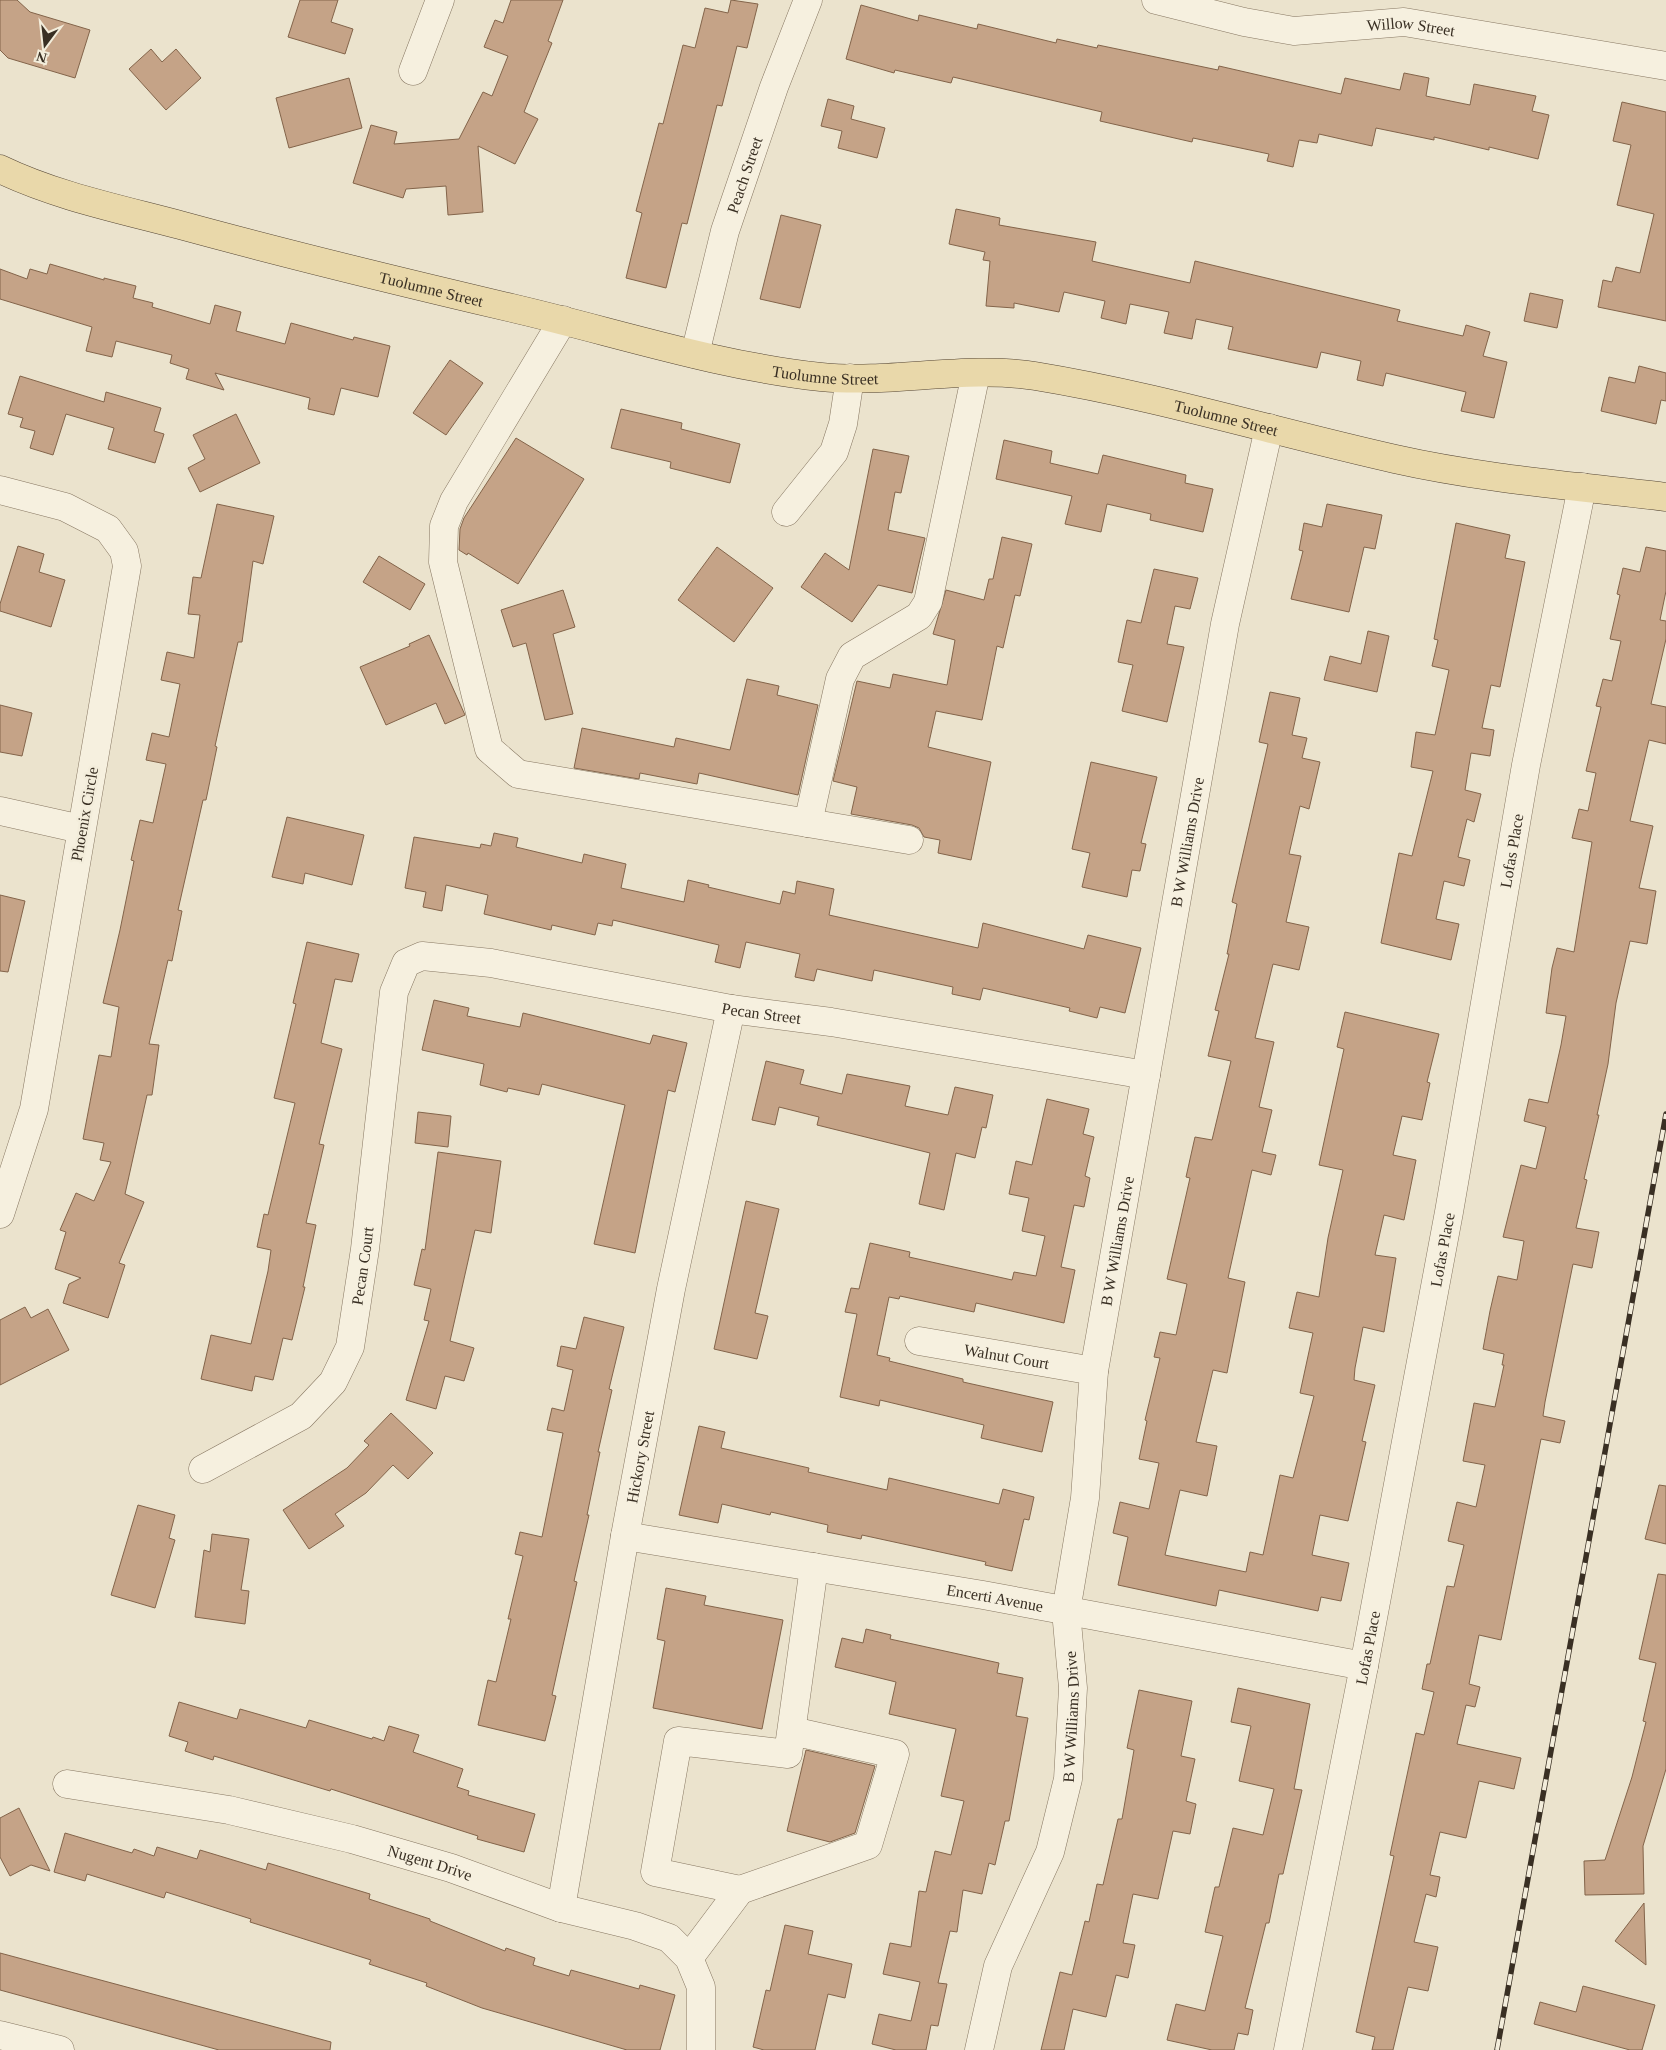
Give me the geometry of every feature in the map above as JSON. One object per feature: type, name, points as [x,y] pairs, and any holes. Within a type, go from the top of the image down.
[{"type":"main road","name":"Tuolumne Street","points":[[0,169],[71,195],[325,264],[563,320],[759,370],[878,379],[976,373],[1029,375],[1086,385],[1395,459],[1456,471],[1666,497]]},
{"type":"street","points":[[413,72],[440,0]]},
{"type":"street","name":"Peach Street","points":[[695,354],[725,231],[774,87],[808,0]]},
{"type":"street","name":"Willow Street","points":[[1156,0],[1244,22],[1294,32],[1404,22],[1666,66]]},
{"type":"street","points":[[563,320],[454,502],[444,526],[443,562],[489,749],[518,774],[909,840]]},
{"type":"street","points":[[808,824],[840,678],[852,656],[919,616],[928,602],[976,373]]},
{"type":"street","points":[[786,512],[834,452],[843,424],[850,378]]},
{"type":"street","name":"B W Williams Drive","points":[[979,2050],[998,1966],[1050,1852],[1068,1779],[1073,1688],[1066,1611],[1085,1498],[1094,1371],[1225,624],[1269,428]]},
{"type":"street","name":"Lofas Place","points":[[1288,2050],[1364,1666],[1449,1212],[1526,765],[1582,487]]},
{"type":"street","name":"Phoenix Circle","points":[[0,490],[65,506],[108,529],[124,551],[127,566],[34,1109],[0,1214]]},
{"type":"street","points":[[0,811],[81,829]]},
{"type":"street","name":"Pecan Street","points":[[395,990],[406,963],[422,956],[491,963],[731,1009],[831,1022],[1146,1075]]},
{"type":"street","name":"Pecan Court","points":[[203,1469],[301,1416],[333,1382],[350,1347],[365,1249],[395,990]]},
{"type":"street","name":"Hickory Street","points":[[561,1908],[625,1536],[671,1289],[731,1009]]},
{"type":"street","name":"Walnut Court","points":[[919,1341],[1094,1371]]},
{"type":"street","name":"Encerti Avenue","points":[[625,1536],[984,1594],[1364,1666]]},
{"type":"street","points":[[792,1731],[895,1754],[868,1845],[740,1890],[655,1872],[678,1741],[788,1754],[814,1567]]},
{"type":"street","name":"Nugent Drive","points":[[67,1784],[229,1810],[352,1839],[451,1868],[561,1908],[636,1926],[669,1938],[689,1958],[701,1987],[700,2050]]},
{"type":"street","points":[[689,1958],[740,1890]]},
{"type":"street","points":[[0,2035],[60,2050]]},
{"type":"building","points":[[0,0],[17,0],[30,12],[90,30],[75,78],[8,58],[0,50]]},
{"type":"building","points":[[300,0],[338,0],[331,22],[353,29],[345,54],[288,37]]},
{"type":"building","points":[[511,0],[563,0],[548,41],[552,43],[524,112],[538,119],[515,164],[478,146],[483,212],[448,215],[446,186],[406,189],[403,198],[353,183],[371,125],[397,132],[394,144],[459,139],[483,92],[492,96],[508,56],[484,47],[495,20],[503,23]]},
{"type":"building","points":[[731,0],[758,4],[747,48],[737,46],[722,106],[717,105],[687,224],[682,223],[666,288],[626,278],[642,213],[636,211],[659,123],[663,124],[683,45],[695,48],[705,8],[728,13]]},
{"type":"building","points":[[861,5],[918,21],[919,15],[977,29],[978,24],[1056,43],[1057,39],[1097,48],[1098,45],[1218,70],[1219,66],[1341,94],[1345,78],[1400,90],[1404,73],[1429,78],[1426,96],[1470,105],[1474,84],[1536,96],[1532,111],[1549,115],[1538,159],[1489,147],[1489,150],[1434,137],[1434,140],[1376,128],[1372,146],[1319,134],[1317,143],[1299,140],[1293,167],[1267,161],[1269,154],[1193,138],[1192,142],[1100,121],[1102,112],[953,77],[951,83],[895,70],[894,73],[846,59]]},
{"type":"building","points":[[151,49],[162,62],[176,49],[201,78],[166,110],[129,69]]},
{"type":"building","points":[[349,78],[362,128],[289,148],[276,98]]},
{"type":"building","points":[[828,99],[854,106],[851,119],[885,128],[877,158],[838,148],[842,131],[821,126]]},
{"type":"building","points":[[1622,102],[1666,112],[1666,321],[1598,307],[1603,280],[1612,282],[1616,267],[1640,273],[1654,214],[1617,205],[1631,145],[1613,141]]},
{"type":"building","points":[[956,209],[1000,218],[999,225],[1096,242],[1092,261],[1190,283],[1195,261],[1400,310],[1397,321],[1463,336],[1466,325],[1490,332],[1483,356],[1507,362],[1494,418],[1461,411],[1466,392],[1386,373],[1383,386],[1357,380],[1361,361],[1321,352],[1317,368],[1228,349],[1233,327],[1196,319],[1192,339],[1164,333],[1169,312],[1130,304],[1126,324],[1101,318],[1105,301],[1064,292],[1059,312],[1014,303],[1014,308],[986,306],[990,261],[983,260],[985,252],[949,244]]},
{"type":"building","points":[[781,215],[821,225],[800,308],[760,299]]},
{"type":"building","points":[[50,264],[104,280],[104,278],[136,286],[133,298],[153,303],[152,307],[210,324],[215,305],[241,312],[236,331],[285,344],[291,323],[353,340],[354,337],[390,346],[378,397],[341,388],[334,415],[308,409],[310,398],[215,373],[224,390],[186,379],[189,369],[170,363],[172,355],[116,341],[112,357],[86,351],[92,327],[0,299],[0,269],[27,279],[30,269],[47,274]]},
{"type":"building","points":[[1530,293],[1563,300],[1557,328],[1524,321]]},
{"type":"building","points":[[450,360],[483,383],[446,435],[413,413]]},
{"type":"building","points":[[1639,366],[1666,373],[1666,401],[1661,400],[1656,424],[1601,411],[1609,377],[1635,383]]},
{"type":"building","points":[[20,376],[104,402],[106,392],[161,408],[154,431],[164,434],[155,463],[108,449],[114,428],[66,414],[53,455],[30,448],[35,431],[20,427],[23,418],[8,414]]},
{"type":"building","points":[[621,409],[682,423],[681,429],[740,444],[730,483],[670,468],[671,462],[611,448]]},
{"type":"building","points":[[236,414],[260,463],[200,492],[188,468],[205,459],[193,435]]},
{"type":"building","points":[[516,438],[584,479],[518,584],[468,553],[467,555],[459,550],[460,529],[464,518]]},
{"type":"building","points":[[1004,440],[1052,451],[1050,463],[1098,474],[1103,455],[1186,475],[1185,483],[1213,489],[1203,532],[1150,520],[1151,514],[1107,504],[1101,532],[1065,524],[1072,496],[996,479]]},
{"type":"building","points":[[873,449],[909,456],[901,493],[895,492],[888,530],[925,538],[912,593],[878,585],[852,622],[801,587],[825,553],[849,570]]},
{"type":"building","points":[[217,504],[274,516],[263,564],[253,561],[242,642],[238,642],[215,746],[217,747],[206,800],[203,800],[178,910],[182,911],[172,961],[168,960],[149,1044],[159,1045],[152,1095],[147,1095],[125,1194],[144,1202],[119,1263],[125,1265],[108,1318],[63,1303],[69,1284],[81,1278],[55,1269],[66,1232],[60,1230],[76,1193],[94,1201],[111,1162],[100,1160],[104,1143],[83,1139],[99,1055],[111,1057],[119,1007],[103,1003],[134,861],[131,860],[140,820],[153,823],[166,764],[146,760],[152,733],[169,737],[180,684],[161,680],[167,652],[194,658],[200,615],[188,614],[193,577],[201,578]]},
{"type":"building","points":[[1327,504],[1382,515],[1375,549],[1364,547],[1349,612],[1291,599],[1303,551],[1299,550],[1304,523],[1322,527]]},
{"type":"building","points":[[1456,523],[1510,535],[1505,558],[1525,562],[1500,687],[1491,685],[1482,728],[1494,730],[1490,756],[1471,753],[1465,790],[1481,794],[1474,822],[1467,819],[1458,857],[1470,860],[1464,886],[1444,881],[1436,919],[1459,924],[1451,960],[1381,943],[1399,853],[1412,856],[1433,771],[1411,767],[1416,732],[1435,735],[1449,670],[1432,666],[1438,640],[1434,639]]},
{"type":"building","points":[[1002,537],[1032,544],[1020,596],[1015,595],[1003,648],[997,646],[982,720],[936,711],[928,747],[991,762],[971,860],[938,853],[940,840],[924,837],[919,828],[912,825],[851,814],[857,787],[833,781],[857,681],[890,688],[893,674],[947,685],[955,640],[933,634],[946,590],[984,600],[989,579],[993,579]]},
{"type":"building","points":[[18,546],[44,554],[39,572],[65,580],[51,627],[0,611],[0,604]]},
{"type":"building","points":[[717,547],[773,588],[734,642],[678,600]]},
{"type":"building","points":[[1646,547],[1666,551],[1666,591],[1660,620],[1666,621],[1666,639],[1651,704],[1666,707],[1666,744],[1649,740],[1630,821],[1653,826],[1639,888],[1656,891],[1647,944],[1630,941],[1616,1003],[1608,1064],[1597,1115],[1599,1115],[1584,1179],[1587,1180],[1576,1228],[1599,1232],[1592,1268],[1573,1264],[1545,1402],[1543,1416],[1565,1421],[1560,1443],[1541,1439],[1501,1640],[1479,1635],[1469,1684],[1480,1687],[1475,1707],[1466,1705],[1457,1744],[1521,1758],[1514,1789],[1479,1781],[1466,1838],[1440,1832],[1430,1875],[1440,1877],[1436,1897],[1426,1894],[1414,1942],[1438,1947],[1428,1991],[1408,1987],[1393,2050],[1372,2050],[1375,2037],[1356,2032],[1394,1856],[1390,1855],[1416,1733],[1424,1735],[1434,1692],[1422,1689],[1427,1664],[1430,1664],[1447,1586],[1454,1587],[1464,1545],[1448,1541],[1457,1502],[1476,1507],[1485,1465],[1463,1461],[1474,1403],[1495,1407],[1504,1365],[1502,1365],[1504,1354],[1483,1349],[1490,1311],[1498,1276],[1517,1280],[1524,1241],[1503,1237],[1521,1165],[1536,1169],[1546,1127],[1524,1121],[1529,1099],[1548,1103],[1566,1016],[1546,1013],[1552,968],[1557,948],[1574,952],[1592,842],[1572,838],[1579,809],[1588,811],[1596,773],[1586,771],[1601,707],[1596,706],[1603,679],[1612,681],[1621,641],[1610,639],[1620,595],[1617,594],[1623,568],[1640,572]]},
{"type":"building","points":[[379,556],[425,584],[410,610],[363,582]]},
{"type":"building","points":[[1154,569],[1198,578],[1190,609],[1175,606],[1167,644],[1184,647],[1167,722],[1122,711],[1133,665],[1118,662],[1127,620],[1141,623]]},
{"type":"building","points":[[563,590],[575,627],[553,634],[573,714],[545,720],[526,643],[513,647],[501,610]]},
{"type":"building","points":[[1368,631],[1389,636],[1377,692],[1324,680],[1330,656],[1361,664]]},
{"type":"building","points":[[429,635],[465,715],[445,724],[436,703],[386,725],[360,667],[410,646],[409,644]]},
{"type":"building","points":[[747,679],[779,686],[777,695],[818,705],[798,795],[699,773],[697,784],[640,773],[639,779],[574,768],[582,728],[674,747],[676,738],[730,750]]},
{"type":"building","points":[[1270,692],[1300,698],[1292,735],[1307,738],[1302,758],[1320,762],[1309,809],[1300,806],[1289,854],[1301,856],[1286,922],[1309,927],[1299,970],[1273,964],[1255,1038],[1274,1042],[1259,1107],[1272,1110],[1262,1152],[1276,1155],[1271,1175],[1252,1170],[1228,1278],[1245,1282],[1227,1373],[1213,1370],[1196,1442],[1217,1446],[1207,1496],[1180,1490],[1165,1555],[1246,1572],[1250,1552],[1263,1555],[1280,1475],[1293,1478],[1314,1396],[1300,1393],[1313,1333],[1289,1328],[1297,1292],[1319,1297],[1328,1238],[1343,1170],[1319,1165],[1344,1049],[1337,1047],[1345,1012],[1439,1034],[1427,1082],[1430,1083],[1422,1120],[1402,1116],[1393,1155],[1416,1160],[1404,1220],[1384,1215],[1375,1255],[1396,1258],[1384,1332],[1363,1327],[1355,1368],[1354,1380],[1375,1385],[1362,1441],[1366,1442],[1348,1521],[1320,1515],[1312,1555],[1349,1563],[1341,1601],[1321,1597],[1318,1611],[1219,1590],[1216,1606],[1118,1585],[1128,1537],[1113,1533],[1120,1502],[1149,1509],[1159,1463],[1139,1459],[1147,1421],[1145,1420],[1160,1358],[1154,1357],[1160,1332],[1176,1335],[1187,1284],[1167,1279],[1190,1178],[1186,1177],[1195,1137],[1212,1140],[1231,1061],[1208,1056],[1219,1011],[1215,1010],[1229,954],[1227,954],[1237,904],[1232,902],[1268,744],[1259,742]]},
{"type":"building","points":[[0,705],[32,713],[22,756],[0,752]]},
{"type":"building","points":[[1091,762],[1157,777],[1141,843],[1146,844],[1140,871],[1132,870],[1127,897],[1082,887],[1090,853],[1072,849]]},
{"type":"building","points":[[287,817],[364,835],[352,885],[305,873],[303,884],[272,877]]},
{"type":"building","points":[[494,833],[518,838],[516,847],[582,863],[584,854],[626,864],[621,888],[684,902],[688,880],[709,885],[708,887],[780,904],[783,891],[795,894],[797,881],[834,889],[829,915],[978,948],[983,923],[1084,949],[1088,935],[1141,948],[1125,1013],[1100,1007],[1097,1018],[1069,1011],[1070,1008],[983,988],[980,1000],[952,994],[953,987],[874,970],[872,981],[817,969],[814,981],[795,977],[800,954],[746,942],[740,968],[715,962],[719,945],[613,920],[612,926],[598,923],[595,935],[552,925],[551,930],[484,914],[488,895],[446,885],[442,911],[423,907],[426,892],[405,888],[414,837],[480,848],[481,844],[491,846]]},
{"type":"building","points":[[0,895],[25,901],[8,972],[0,971]]},
{"type":"building","points":[[307,942],[359,954],[352,982],[335,979],[321,1043],[342,1049],[319,1144],[324,1145],[306,1223],[316,1225],[303,1287],[305,1287],[292,1340],[283,1338],[273,1380],[255,1376],[252,1391],[201,1379],[211,1335],[251,1344],[271,1250],[257,1247],[264,1214],[268,1215],[295,1103],[274,1098],[296,1004],[293,1003]]},
{"type":"building","points":[[434,1000],[469,1008],[467,1016],[520,1027],[523,1013],[650,1044],[653,1035],[687,1043],[675,1092],[668,1090],[635,1253],[594,1244],[625,1105],[542,1084],[539,1095],[508,1088],[507,1092],[480,1085],[484,1064],[422,1050]]},
{"type":"building","points":[[766,1061],[804,1070],[800,1084],[842,1094],[847,1074],[910,1086],[905,1106],[948,1115],[955,1087],[993,1095],[986,1128],[982,1127],[975,1158],[956,1153],[944,1210],[919,1204],[930,1153],[817,1125],[819,1117],[779,1107],[775,1125],[752,1120]]},
{"type":"building","points":[[1047,1099],[1089,1109],[1083,1134],[1094,1137],[1085,1176],[1090,1178],[1084,1207],[1074,1205],[1061,1267],[1075,1270],[1064,1323],[976,1303],[974,1312],[900,1296],[899,1299],[889,1297],[877,1355],[890,1358],[889,1361],[963,1379],[963,1382],[1053,1402],[1042,1452],[981,1438],[984,1425],[880,1400],[879,1406],[840,1397],[857,1314],[845,1312],[851,1288],[859,1289],[870,1243],[910,1252],[909,1257],[1012,1280],[1014,1272],[1036,1276],[1045,1236],[1022,1231],[1029,1198],[1009,1194],[1016,1161],[1032,1165]]},
{"type":"building","points":[[418,1112],[451,1116],[448,1147],[415,1143]]},
{"type":"building","points":[[438,1152],[501,1161],[491,1233],[475,1230],[450,1341],[474,1348],[464,1381],[445,1376],[436,1409],[406,1400],[429,1321],[424,1320],[431,1289],[414,1285],[422,1249],[425,1250]]},
{"type":"building","points":[[746,1201],[779,1209],[755,1313],[768,1316],[757,1359],[714,1349]]},
{"type":"building","points":[[25,1307],[31,1318],[48,1309],[69,1350],[0,1385],[0,1320]]},
{"type":"building","points":[[584,1317],[624,1327],[609,1389],[612,1390],[598,1452],[600,1452],[587,1515],[589,1515],[574,1581],[577,1582],[552,1695],[556,1696],[545,1741],[478,1725],[488,1680],[496,1682],[511,1619],[508,1619],[523,1556],[515,1554],[520,1532],[542,1537],[563,1433],[547,1430],[552,1408],[564,1411],[573,1370],[557,1366],[561,1346],[576,1349]]},
{"type":"building","points":[[391,1413],[433,1453],[408,1479],[393,1465],[366,1493],[335,1514],[344,1526],[309,1549],[283,1510],[347,1468],[369,1445],[364,1441]]},
{"type":"building","points":[[699,1426],[725,1432],[721,1448],[809,1468],[808,1472],[887,1490],[889,1478],[999,1504],[1003,1489],[1034,1497],[1029,1520],[1024,1519],[1012,1571],[985,1565],[986,1562],[862,1535],[861,1539],[827,1532],[828,1525],[771,1512],[770,1515],[722,1504],[718,1523],[679,1515]]},
{"type":"building","points":[[1659,1485],[1666,1486],[1666,1544],[1645,1539]]},
{"type":"building","points":[[138,1505],[175,1515],[169,1538],[175,1540],[155,1608],[111,1595]]},
{"type":"building","points":[[212,1534],[249,1539],[241,1590],[249,1591],[245,1624],[195,1617],[204,1550],[210,1552]]},
{"type":"building","points":[[1658,1574],[1666,1575],[1666,1769],[1643,1846],[1644,1894],[1585,1895],[1584,1861],[1605,1860],[1632,1777],[1646,1722],[1643,1721],[1656,1663],[1639,1659]]},
{"type":"building","points":[[666,1588],[706,1596],[704,1605],[783,1620],[762,1729],[653,1708],[665,1641],[657,1639]]},
{"type":"building","points":[[866,1629],[891,1635],[890,1639],[999,1663],[997,1673],[1023,1678],[1016,1716],[1028,1718],[1009,1821],[1005,1821],[995,1865],[989,1863],[982,1894],[963,1890],[957,1932],[950,1931],[938,1983],[947,1984],[938,2026],[931,2025],[926,2050],[896,2050],[872,2044],[879,2014],[911,2021],[920,1982],[883,1974],[890,1943],[911,1947],[919,1891],[926,1892],[935,1851],[951,1855],[964,1801],[941,1796],[956,1729],[889,1714],[896,1682],[835,1667],[842,1638],[863,1643]]},
{"type":"building","points":[[1238,1688],[1310,1704],[1294,1789],[1302,1790],[1283,1874],[1279,1874],[1269,1923],[1266,1923],[1245,2008],[1253,2010],[1248,2035],[1238,2033],[1234,2050],[1212,2050],[1167,2040],[1176,2004],[1205,2011],[1223,1936],[1205,1932],[1215,1887],[1219,1887],[1233,1828],[1263,1835],[1274,1789],[1239,1781],[1251,1726],[1231,1722]]},
{"type":"building","points":[[1139,1690],[1192,1701],[1181,1756],[1195,1759],[1186,1801],[1196,1804],[1190,1834],[1173,1831],[1158,1899],[1133,1894],[1123,1943],[1135,1945],[1128,1978],[1116,1975],[1106,2017],[1073,2009],[1064,2050],[1041,2050],[1060,1972],[1072,1975],[1085,1921],[1089,1922],[1097,1884],[1103,1885],[1118,1819],[1122,1819],[1134,1750],[1127,1748]]},
{"type":"building","points":[[179,1702],[237,1719],[240,1709],[306,1728],[309,1720],[384,1741],[389,1726],[419,1735],[413,1752],[463,1769],[457,1787],[469,1791],[468,1795],[535,1814],[524,1852],[477,1839],[478,1836],[331,1789],[330,1791],[214,1756],[213,1760],[185,1751],[188,1742],[169,1736]]},
{"type":"building","points":[[806,1750],[875,1766],[855,1833],[830,1842],[787,1831]]},
{"type":"building","points":[[19,1808],[50,1871],[31,1865],[10,1876],[0,1857],[0,1818]]},
{"type":"building","points":[[65,1833],[132,1853],[134,1849],[154,1856],[157,1847],[197,1859],[200,1850],[266,1870],[268,1863],[370,1894],[369,1899],[430,1919],[430,1921],[505,1951],[506,1948],[535,1958],[533,1965],[569,1976],[571,1970],[639,1989],[640,1985],[675,1995],[660,2050],[627,2050],[482,2008],[426,1986],[427,1983],[369,1964],[371,1960],[250,1922],[251,1919],[166,1892],[164,1898],[87,1874],[85,1881],[54,1872]]},
{"type":"building","points":[[1644,1903],[1646,1965],[1615,1941]]},
{"type":"building","points":[[785,1925],[813,1931],[808,1954],[852,1964],[845,1998],[828,1994],[815,2050],[764,2050],[753,2047],[766,1990],[770,1991]]},
{"type":"building","points":[[0,1953],[331,2042],[330,2050],[219,2050],[0,1990]]},
{"type":"building","points":[[1583,1986],[1655,2005],[1642,2050],[1630,2050],[1534,2024],[1540,2002],[1576,2012]]},
{"type":"railway","points":[[1497,2050],[1666,1114]]}]
